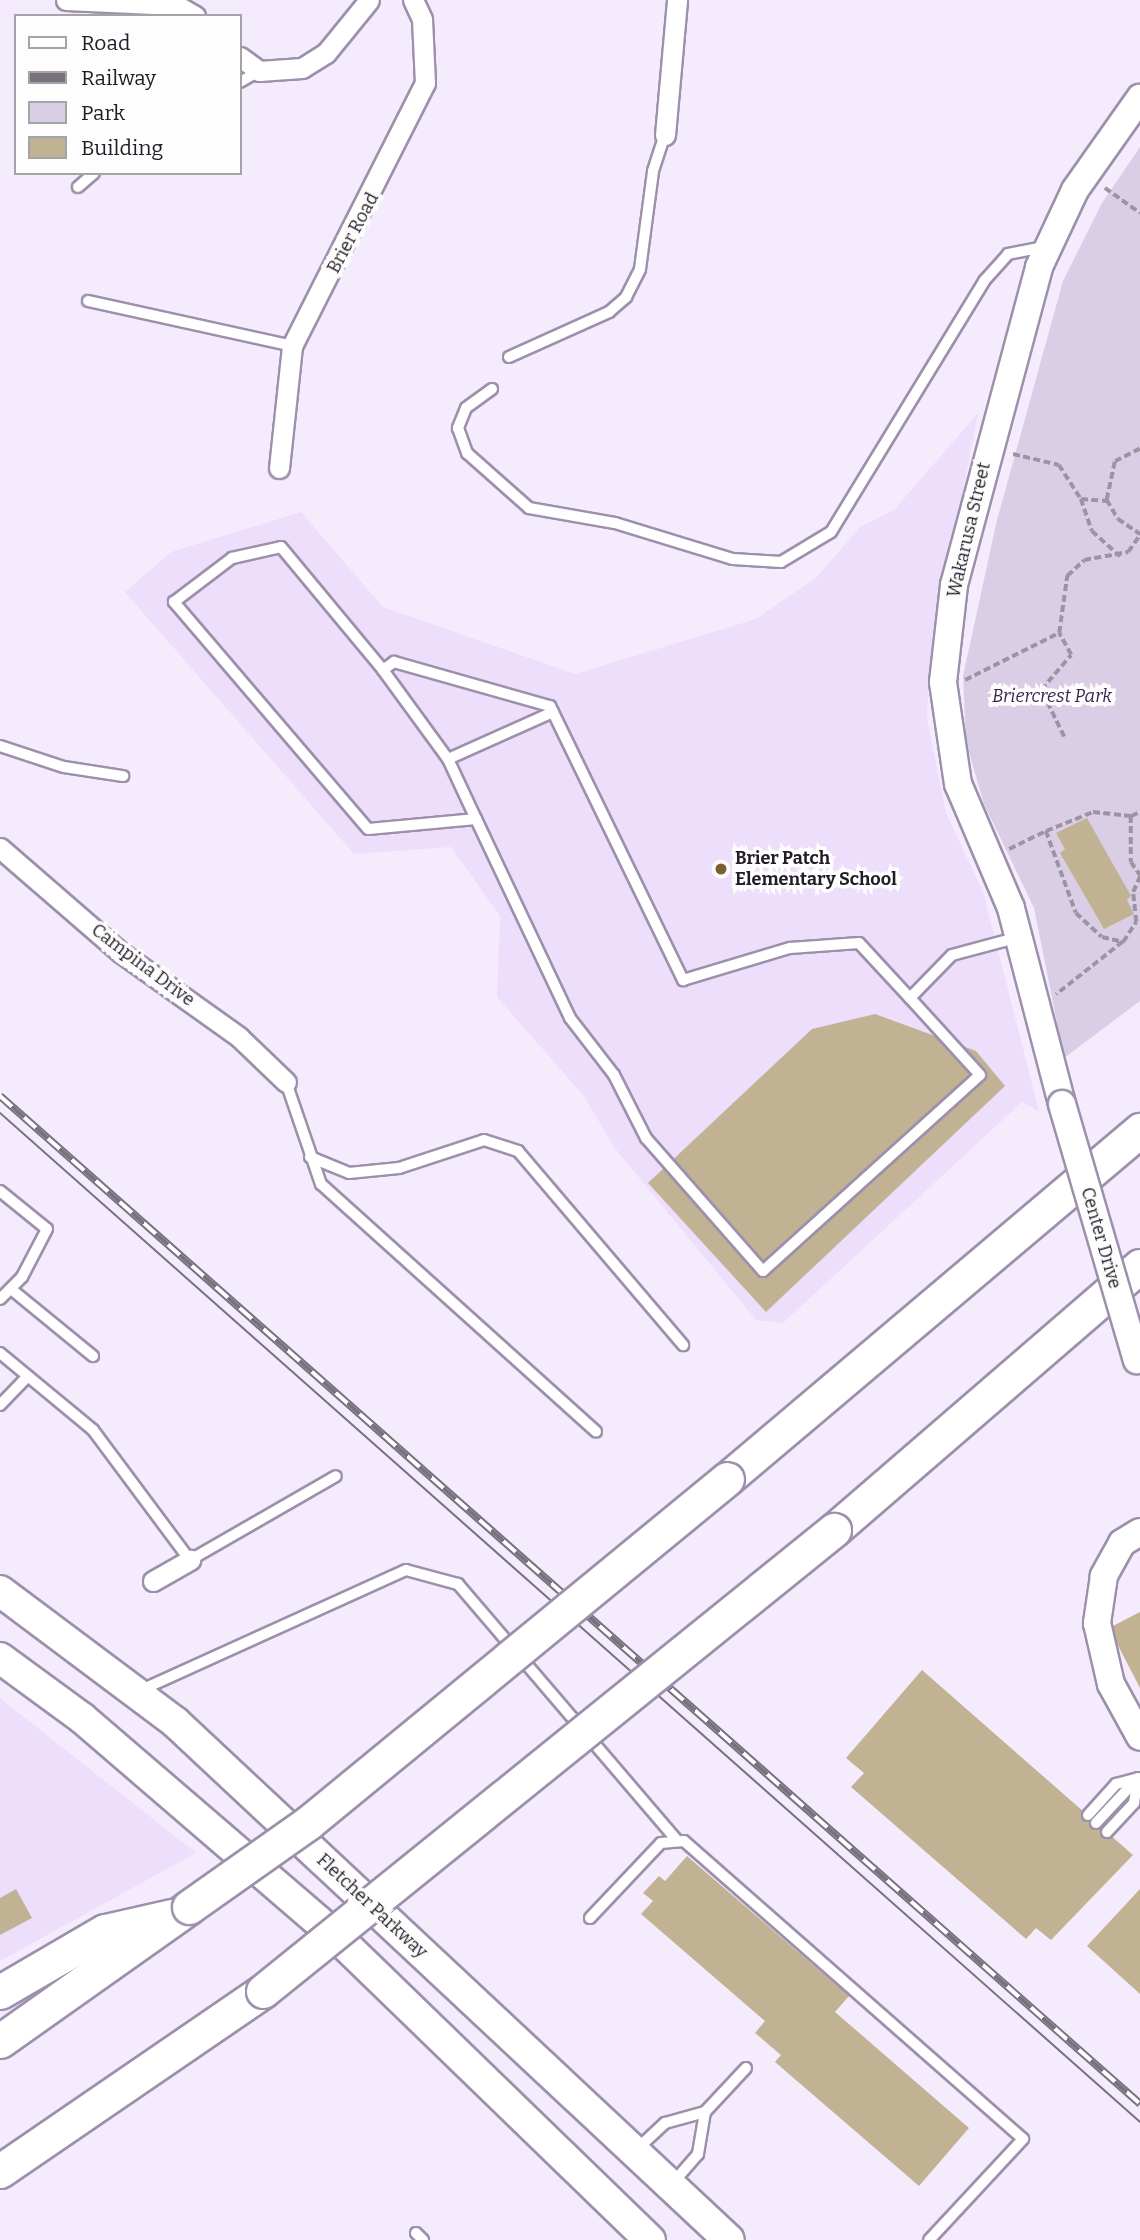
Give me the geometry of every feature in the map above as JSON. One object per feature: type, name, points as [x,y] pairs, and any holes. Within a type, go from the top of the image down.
[{"type":"highway","points":[[0,2041],[308,1823],[727,1479],[1140,1130]]},
{"type":"highway","points":[[0,2171],[262,1990],[834,1530],[1140,1266]]},
{"type":"highway","points":[[1000,1387],[1140,1294]]},
{"type":"highway","points":[[0,1992],[106,1931],[183,1911]]},
{"type":"main road","name":"Fletcher Parkway","points":[[0,1591],[136,1693],[636,2150],[729,2240]]},
{"type":"main road","points":[[0,1658],[82,1718],[339,1939],[650,2240]]},
{"type":"street","points":[[66,0],[176,5],[192,14]]},
{"type":"street","points":[[242,58],[259,71],[279,75],[326,53],[369,0]]},
{"type":"street","name":"Brier Road","points":[[279,468],[292,346],[425,83],[422,19],[414,0]]},
{"type":"street","points":[[665,135],[677,7],[694,0]]},
{"type":"street","name":"Wakarusa Street","points":[[1062,1104],[1019,937],[958,784],[943,682],[954,585],[988,449],[1048,247],[1083,179],[1140,98]]},
{"type":"street","name":"Campina Drive","points":[[0,849],[120,952],[239,1037],[286,1082]]},
{"type":"street","name":"Center Drive","points":[[1062,1104],[1138,1366]]},
{"type":"street","points":[[1140,1532],[1122,1543],[1104,1576],[1097,1623],[1111,1684],[1140,1737]]},
{"type":"street","points":[[153,1581],[190,1560]]},
{"type":"lane","points":[[242,81],[259,71]]},
{"type":"lane","points":[[509,357],[609,312],[626,297],[640,269],[653,171],[665,135]]},
{"type":"lane","points":[[78,187],[92,175]]},
{"type":"lane","points":[[492,389],[466,408],[458,428],[467,453],[529,508],[615,523],[733,559],[781,562],[831,532],[984,281],[1008,254],[1048,247]]},
{"type":"lane","points":[[88,301],[292,346]]},
{"type":"lane","points":[[383,670],[394,662],[550,706],[683,980],[790,948],[859,943],[980,1075],[763,1270],[646,1138],[614,1076],[570,1018],[449,760],[383,670],[281,547],[232,558],[174,602],[369,829],[476,819]]},
{"type":"lane","points":[[449,760],[553,712]]},
{"type":"lane","points":[[0,746],[123,776]]},
{"type":"lane","points":[[910,998],[952,955],[1019,937]]},
{"type":"lane","points":[[286,1082],[321,1184],[596,1432]]},
{"type":"lane","points":[[310,1157],[349,1173],[399,1168],[484,1140],[518,1151],[683,1345]]},
{"type":"lane","points":[[0,1191],[47,1229],[11,1289],[0,1300]]},
{"type":"lane","points":[[11,1289],[93,1356]]},
{"type":"lane","points":[[0,1353],[93,1430],[190,1560],[336,1476]]},
{"type":"lane","points":[[0,1405],[28,1376]]},
{"type":"lane","points":[[136,1693],[406,1570],[458,1584],[676,1839],[1023,2139],[929,2240]]},
{"type":"lane","points":[[1088,1815],[1116,1784],[1139,1777]]},
{"type":"lane","points":[[1096,1823],[1139,1777]]},
{"type":"lane","points":[[1107,1832],[1134,1803],[1139,1777]]},
{"type":"lane","points":[[590,1918],[662,1843],[676,1839]]},
{"type":"lane","points":[[636,2150],[665,2123],[705,2112],[746,2068]]},
{"type":"lane","points":[[672,2184],[698,2154],[705,2112]]},
{"type":"path","points":[[1083,179],[1125,197],[1140,213]]},
{"type":"path","points":[[988,449],[1059,465],[1082,499],[1092,530],[1120,556]]},
{"type":"path","points":[[1108,501],[1111,469],[1130,450],[1140,449]]},
{"type":"path","points":[[1064,737],[1041,690],[1066,665],[1069,650],[1059,633],[1071,569],[1092,558],[1120,556],[1140,534],[1108,501],[1082,499]]},
{"type":"path","points":[[943,682],[989,673],[1059,633]]},
{"type":"path","points":[[989,859],[1093,812],[1131,816],[1140,812]]},
{"type":"path","points":[[1035,1006],[1123,942],[1136,922],[1133,892],[1140,876],[1131,862],[1131,816]]},
{"type":"path","points":[[1046,831],[1076,913],[1102,937],[1123,942]]},
{"type":"shaded area","name":"Brier Patch Elementary School","points":[[978,413],[929,666],[927,719],[946,813],[983,892],[1039,1111],[1022,1102],[783,1323],[756,1320],[614,1147],[584,1096],[497,997],[500,916],[451,847],[354,854],[125,592],[171,552],[301,512],[383,607],[575,674],[756,619],[817,577],[860,527],[894,510]]},
{"type":"shaded area","points":[[0,1698],[196,1853],[0,1961]]},
{"type":"green space","name":"Briercrest Park","points":[[1140,147],[1140,1001],[1064,1058],[1034,908],[984,804],[966,742],[963,676],[997,520],[1063,281],[1102,203]]},
{"type":"building","points":[[1087,818],[1131,896],[1127,900],[1134,914],[1104,929],[1060,853],[1065,849],[1056,833]]},
{"type":"building","points":[[875,1014],[976,1051],[1005,1086],[766,1312],[648,1183],[812,1029]]},
{"type":"building","points":[[1140,1612],[1140,1688],[1109,1628]]},
{"type":"building","points":[[922,1670],[1133,1855],[1051,1940],[1036,1928],[1026,1939],[851,1787],[864,1773],[846,1758]]},
{"type":"building","points":[[687,1856],[849,1996],[835,2012],[969,2128],[919,2186],[775,2062],[781,2055],[755,2033],[765,2021],[641,1914],[653,1901],[643,1893],[659,1876],[665,1881]]},
{"type":"building","points":[[16,1889],[32,1918],[0,1935],[0,1898]]},
{"type":"building","points":[[1140,1889],[1140,1994],[1087,1946]]},
{"type":"tram line","points":[[0,1113],[1140,2122]]},
{"type":"railway","points":[[0,1096],[1140,2104]]},
{"type":"place","name":"Brier Patch Elementary School","points":[[721,869]]}]
